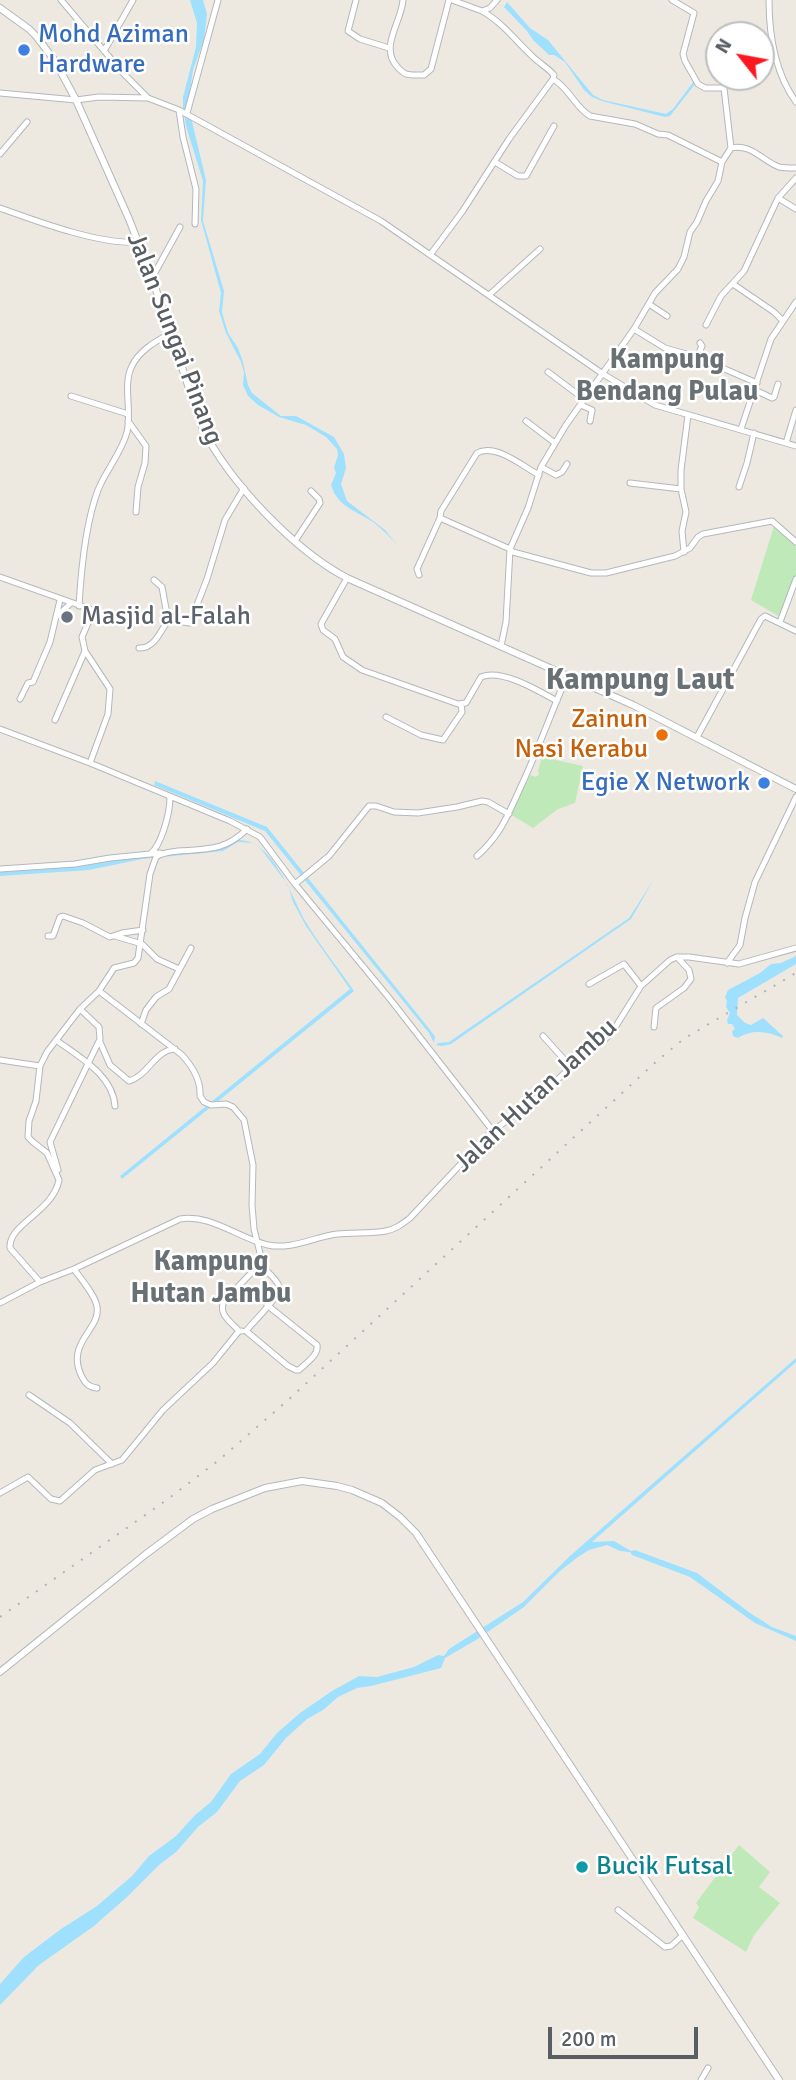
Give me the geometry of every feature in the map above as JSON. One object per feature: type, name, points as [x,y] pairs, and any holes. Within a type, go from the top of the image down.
[{"type":"street","points":[[61,0],[148,98]]},
{"type":"street","points":[[104,51],[134,0]]},
{"type":"street","points":[[195,224],[196,189],[183,137],[183,112],[218,0]]},
{"type":"street","points":[[356,0],[348,31],[373,44],[389,48]]},
{"type":"street","points":[[403,0],[389,48],[392,60],[407,75],[428,73],[450,0],[495,18],[554,75],[430,255]]},
{"type":"street","points":[[482,11],[490,8],[497,0]]},
{"type":"street","points":[[501,646],[506,622],[510,549],[528,508],[541,467],[582,402],[634,329],[655,293],[678,269],[690,232],[718,181],[722,162],[731,148],[724,88],[705,88],[698,84],[690,72],[683,54],[694,13],[672,0]]},
{"type":"street","points":[[769,0],[776,64],[782,80],[796,102]]},
{"type":"street","name":"Jalan Sungai Pinang","points":[[0,9],[36,36],[55,61],[76,100],[138,242],[202,428],[214,450],[244,488],[295,541],[347,578],[697,737],[796,789]]},
{"type":"street","points":[[553,79],[566,89],[590,116],[635,124],[658,134],[668,135],[722,162]]},
{"type":"street","points":[[0,93],[76,100],[99,97],[148,98],[183,112],[368,213],[603,374],[655,405],[796,446]]},
{"type":"street","points":[[0,154],[27,122]]},
{"type":"street","points":[[495,162],[518,176],[526,176],[554,126]]},
{"type":"street","points":[[731,148],[753,152],[780,167],[796,168]]},
{"type":"street","points":[[706,325],[721,296],[746,267],[778,198],[796,178]]},
{"type":"street","points":[[778,198],[796,209]]},
{"type":"street","points":[[0,208],[84,234],[127,243],[138,242]]},
{"type":"street","points":[[152,278],[180,227]]},
{"type":"street","points":[[489,295],[540,249]]},
{"type":"street","points":[[733,284],[783,321]]},
{"type":"street","points":[[741,429],[771,339],[796,302]]},
{"type":"street","points":[[649,304],[667,316]]},
{"type":"street","points":[[634,329],[666,348],[697,357],[757,383]]},
{"type":"street","points":[[79,606],[81,572],[95,500],[126,435],[128,386],[132,366],[146,349],[171,333]]},
{"type":"street","points":[[697,357],[702,346],[700,343]]},
{"type":"street","points":[[548,372],[592,410],[590,421]]},
{"type":"street","points":[[755,390],[772,398],[778,384]]},
{"type":"street","points":[[71,396],[128,417],[146,446],[145,463],[136,496],[136,512]]},
{"type":"street","points":[[786,443],[796,410]]},
{"type":"street","points":[[684,552],[682,531],[686,512],[681,489],[681,470],[688,415]]},
{"type":"street","points":[[526,421],[555,443]]},
{"type":"street","points":[[740,487],[754,433]]},
{"type":"street","points":[[419,575],[417,569],[441,511],[480,451],[496,451],[539,475]]},
{"type":"street","points":[[541,467],[556,475],[562,472],[567,464]]},
{"type":"street","points":[[630,483],[681,489]]},
{"type":"street","points":[[168,620],[190,623],[225,520],[244,488]]},
{"type":"street","points":[[295,541],[319,506],[319,499],[311,491]]},
{"type":"street","points":[[440,518],[513,552],[590,573],[606,573],[684,552],[699,535],[772,521],[796,542]]},
{"type":"street","points":[[0,577],[90,610],[91,616],[82,637],[85,651],[110,689],[108,714],[90,763]]},
{"type":"street","points":[[347,578],[321,624],[323,630],[335,639],[343,657],[362,670],[461,704],[466,703],[481,677],[489,675],[510,678],[557,701]]},
{"type":"street","points":[[780,622],[796,579]]},
{"type":"street","points":[[139,648],[150,646],[168,620],[162,587],[154,580]]},
{"type":"street","points":[[20,699],[28,683],[33,682],[50,642],[60,600]]},
{"type":"street","points":[[56,617],[71,603]]},
{"type":"street","points":[[697,737],[761,619],[765,616],[796,631]]},
{"type":"street","points":[[55,720],[85,651]]},
{"type":"street","points":[[477,856],[505,825],[567,676]]},
{"type":"street","points":[[386,717],[421,736],[443,740],[462,712],[461,704]]},
{"type":"street","points":[[0,729],[170,797],[247,830],[264,842],[493,1131]]},
{"type":"street","points":[[59,1180],[47,1153],[28,1137],[40,1066],[56,1040],[80,1009],[99,991],[114,968],[136,961],[142,944],[145,905],[170,797]]},
{"type":"street","points":[[727,963],[740,945],[752,892],[796,797]]},
{"type":"street","points":[[295,884],[329,856],[369,806],[394,812],[418,813],[482,801],[509,814]]},
{"type":"street","points":[[0,869],[75,864],[219,848],[247,830]]},
{"type":"street","points":[[48,936],[52,936],[60,917],[63,916],[107,936],[142,944],[157,959],[179,969]]},
{"type":"street","points":[[115,936],[143,930]]},
{"type":"street","points":[[141,1024],[156,996],[168,991],[191,948]]},
{"type":"street","points":[[677,957],[739,964],[796,948]]},
{"type":"street","points":[[654,1027],[656,1007],[684,988],[691,979],[689,970],[677,957]]},
{"type":"street","name":"Jalan Hutan Jambu","points":[[0,1303],[161,1227],[190,1218],[207,1220],[256,1241],[281,1247],[336,1234],[386,1231],[399,1227],[493,1131],[543,1093],[611,1034],[641,986],[677,957]]},
{"type":"street","points":[[589,985],[624,964],[641,986]]},
{"type":"street","points":[[99,991],[175,1049],[192,1066],[199,1083],[200,1097],[207,1103],[233,1107],[244,1121],[253,1165],[252,1205],[256,1241],[262,1261],[224,1301],[222,1313],[242,1331],[299,1370],[316,1354],[317,1345],[267,1306]]},
{"type":"street","points":[[40,1282],[10,1248],[10,1243],[17,1230],[49,1202],[59,1180],[57,1161],[50,1142],[100,1042],[101,1035],[99,1027],[80,1009]]},
{"type":"street","points":[[543,1036],[571,1067]]},
{"type":"street","points":[[56,1040],[88,1064],[112,1090],[116,1106]]},
{"type":"street","points":[[100,1042],[110,1065],[130,1081],[140,1076],[162,1054],[175,1049]]},
{"type":"street","points":[[0,1059],[40,1066]]},
{"type":"street","points":[[0,1493],[28,1477],[51,1499],[60,1501],[95,1470],[118,1462],[126,1455],[163,1410],[213,1363],[277,1296],[278,1284],[260,1264]]},
{"type":"street","points":[[74,1269],[97,1306],[97,1315],[77,1355],[84,1381],[90,1387],[97,1388]]},
{"type":"street","points":[[29,1395],[70,1423],[112,1464]]},
{"type":"street","points":[[0,1672],[146,1554],[193,1519],[212,1509],[264,1488],[302,1481],[337,1486],[367,1495],[382,1503],[416,1533],[779,2080]]},
{"type":"street","points":[[618,1910],[665,1947],[671,1946],[683,1935]]},
{"type":"street","points":[[701,2080],[708,2068]]},
{"type":"green space","points":[[774,526],[796,547],[796,576],[780,617],[751,600]]},
{"type":"green space","points":[[542,757],[583,766],[575,803],[558,809],[533,828],[510,814],[530,775],[536,777],[539,774]]},
{"type":"green space","points":[[739,1845],[770,1872],[759,1887],[780,1903],[754,1935],[746,1952],[693,1918],[699,1907],[696,1903]]},
{"type":"water","points":[[190,0],[203,0],[207,14],[204,39],[193,70],[188,105],[206,180],[203,221],[224,291],[222,312],[228,333],[238,348],[252,393],[281,416],[296,416],[334,437],[344,454],[346,468],[341,484],[347,501],[385,530],[398,546],[373,522],[348,507],[334,492],[331,485],[336,473],[334,468],[338,455],[337,449],[326,437],[306,425],[279,417],[258,405],[248,396],[243,385],[244,372],[241,362],[226,333],[219,311],[221,293],[201,220],[203,181],[183,107],[183,97],[196,47],[197,23]]},
{"type":"water","points":[[507,2],[530,28],[548,40],[593,95],[603,100],[666,114],[673,109],[694,81],[696,83],[670,116],[665,117],[592,97],[565,62],[549,55],[533,40],[504,7]]},
{"type":"water","points":[[155,781],[267,827],[431,1031],[435,1037],[434,1043],[429,1033],[265,831],[154,785]]},
{"type":"water","points":[[238,840],[252,843],[238,842],[223,851],[142,859],[89,870],[0,876],[0,872],[85,866],[114,859],[222,849]]},
{"type":"water","points":[[258,847],[262,849],[272,860],[286,882],[261,849]]},
{"type":"water","points":[[654,879],[631,919],[451,1044],[436,1045],[449,1042],[629,918]]},
{"type":"water","points":[[289,888],[307,924],[354,991],[122,1179],[120,1176],[350,989],[306,926]]},
{"type":"water","points":[[796,956],[796,964],[738,998],[737,1015],[745,1023],[751,1025],[763,1018],[783,1036],[782,1038],[760,1032],[748,1033],[738,1038],[733,1036],[732,1031],[735,1029],[727,1020],[730,1013],[725,997],[728,990],[771,964]]},
{"type":"water","points":[[796,1358],[796,1362],[592,1542],[614,1541],[631,1551],[635,1550],[697,1573],[772,1627],[796,1636],[796,1641],[755,1623],[690,1577],[607,1545],[589,1550],[560,1571],[524,1607],[445,1658],[441,1668],[357,1688],[338,1697],[307,1719],[286,1738],[264,1765],[240,1781],[217,1812],[198,1827],[176,1852],[94,1926],[39,1965],[0,2005],[0,1984],[24,1957],[97,1906],[132,1876],[149,1856],[176,1836],[211,1802],[231,1774],[260,1754],[277,1733],[300,1713],[359,1676],[377,1677],[414,1667],[438,1655],[444,1656],[449,1649],[523,1602],[570,1556]]},
{"type":"railway","points":[[0,1617],[219,1460],[685,1038],[796,973]]},
{"type":"place","name":"Mohd Aziman Hardware","points":[[24,50]]},
{"type":"place","name":"Masjid al-Falah","points":[[67,617]]},
{"type":"place","name":"Zainun Nasi Kerabu","points":[[662,735]]},
{"type":"place","name":"Egie X Network","points":[[764,783]]},
{"type":"place","name":"Bucik Futsal","points":[[582,1867]]},
{"type":"district","name":"Kampung Bendang Pulau","points":[[667,377]]},
{"type":"district","name":"Kampung Laut","points":[[640,681]]},
{"type":"district","name":"Kampung Hutan Jambu","points":[[211,1279]]}]
